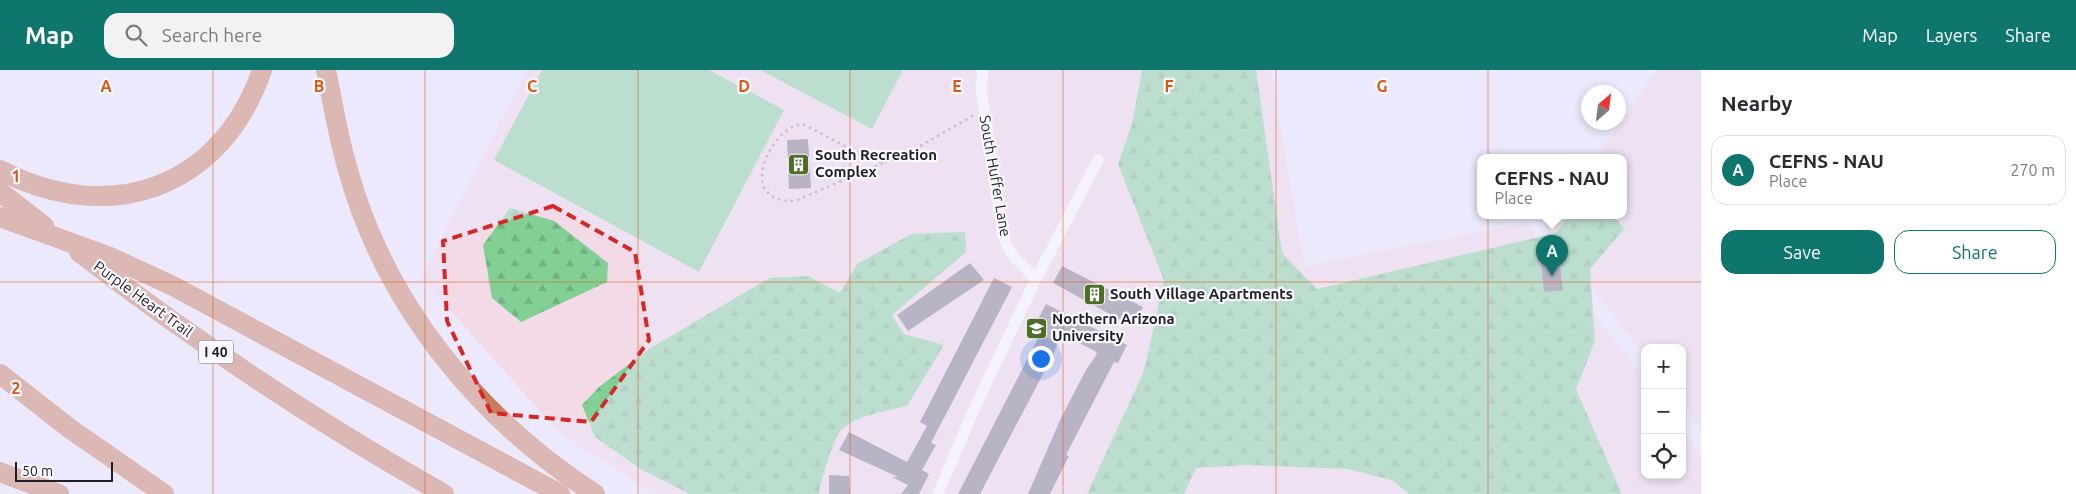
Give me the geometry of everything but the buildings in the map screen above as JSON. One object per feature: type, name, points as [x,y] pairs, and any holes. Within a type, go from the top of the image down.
[{"type":"highway","points":[[0,170],[44,189],[84,197],[131,192],[168,181],[205,159],[222,143],[248,106],[262,70]]},
{"type":"highway","points":[[326,70],[348,171],[375,242],[408,305],[458,376],[484,404],[540,455],[595,494]]},
{"type":"highway","name":"Purple Heart Trail","points":[[0,192],[110,276],[217,353],[342,434],[444,494]]},
{"type":"highway","points":[[0,217],[110,257],[219,310],[560,494]]},
{"type":"highway","points":[[0,374],[69,428],[164,494]]},
{"type":"highway","points":[[0,472],[59,494]]},
{"type":"street","name":"South Huffer Lane","points":[[983,70],[981,89],[1003,236],[1013,256],[1036,279]]},
{"type":"street","points":[[938,494],[975,407],[1036,279],[1098,160]]},
{"type":"path","points":[[883,163],[803,124],[795,124],[778,137],[763,167],[761,183],[766,193],[781,202],[795,201],[905,155],[984,110]]},
{"type":"path","points":[[840,143],[846,160],[840,181]]},
{"type":"highlighted area","points":[[553,206],[635,252],[649,340],[591,422],[491,413],[447,321],[443,241]]},
{"type":"shaded area","name":"Northern Arizona University","points":[[527,70],[1271,70],[1304,266],[1526,223],[1641,375],[1641,479],[1686,479],[1686,434],[1701,454],[1701,494],[654,494],[557,431],[421,277]]},
{"type":"shaded area","points":[[1657,70],[1701,70],[1701,429],[1686,409],[1686,344],[1641,344],[1641,351],[1545,227],[1551,219],[1627,219],[1627,154],[1597,154],[1614,130],[1626,130],[1626,114]]},
{"type":"green space","points":[[542,70],[709,70],[784,110],[699,272],[494,160]]},
{"type":"green space","points":[[760,70],[903,70],[872,129]]},
{"type":"green space","points":[[1142,70],[1256,70],[1282,253],[1317,289],[1556,233],[1566,219],[1616,219],[1624,229],[1590,269],[1595,341],[1576,389],[1622,494],[1409,494],[1392,480],[1347,469],[1246,465],[1196,468],[1184,494],[1087,494],[1144,371],[1164,280],[1118,164],[1132,124]]},
{"type":"green space","points":[[510,208],[554,221],[608,263],[607,282],[521,322],[492,298],[483,245]]},
{"type":"green space","points":[[965,232],[966,252],[892,315],[904,334],[944,345],[907,406],[855,420],[842,429],[831,450],[819,494],[690,494],[642,470],[595,437],[582,405],[599,387],[649,349],[769,278],[808,276],[840,293],[857,264],[911,234]]},
{"type":"place","name":"South Recreation Complex","points":[[799,164]]},
{"type":"place","name":"CEFNS - NAU","points":[[1552,276]]},
{"type":"place","name":"South Village Apartments","points":[[1094,294]]},
{"type":"place","name":"Northern Arizona University","points":[[1036,328]]}]
